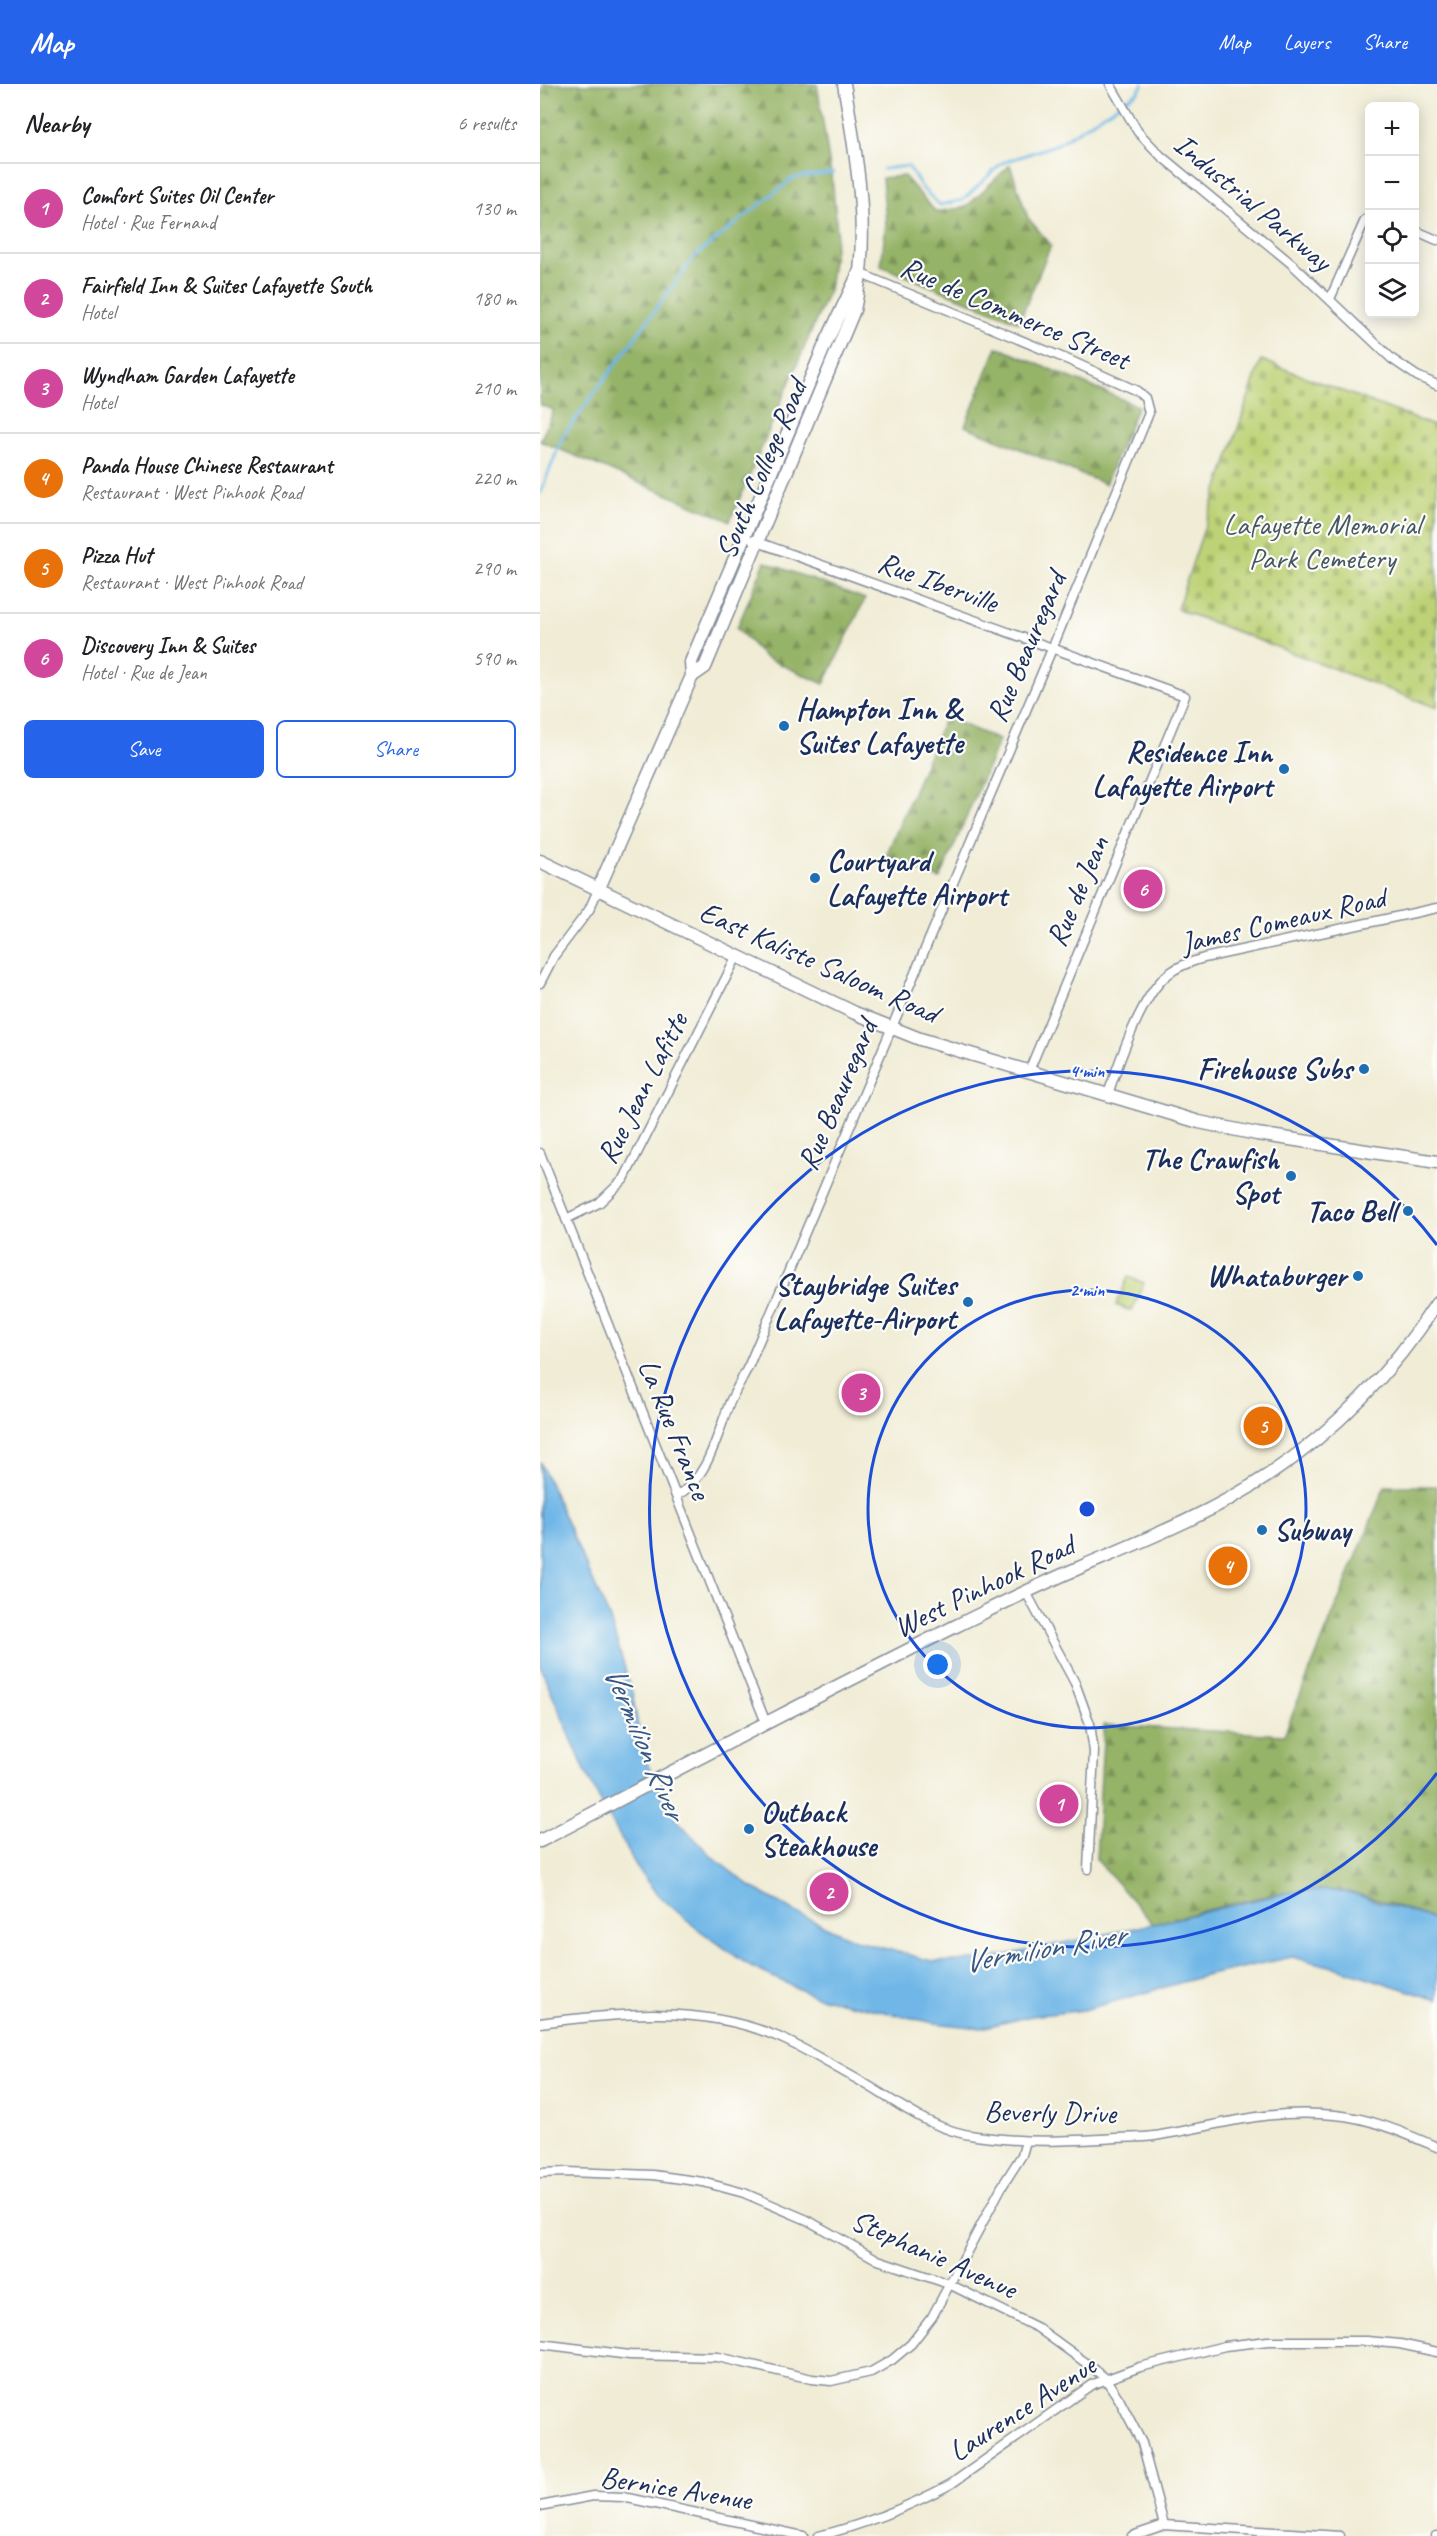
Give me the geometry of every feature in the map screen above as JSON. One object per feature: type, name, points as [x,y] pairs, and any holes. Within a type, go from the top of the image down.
[{"type":"main road","name":"South College Road","points":[[692,676],[705,667],[850,321],[856,298],[862,225],[861,195],[844,84]]},
{"type":"main road","name":"South College Road","points":[[598,890],[692,676],[691,662],[743,538],[824,347],[859,273]]},
{"type":"main road","name":"East Kaliste Saloom Road","points":[[540,861],[891,1029],[1231,1129],[1437,1162]]},
{"type":"main road","name":"West Pinhook Road","points":[[540,1841],[766,1723],[1026,1592],[1174,1526],[1273,1472],[1320,1436],[1354,1405],[1404,1349],[1437,1303]]},
{"type":"street","name":"Industrial Parkway","points":[[1110,84],[1135,127],[1161,156],[1259,236],[1330,299],[1392,359],[1417,376],[1437,385]]},
{"type":"street","points":[[1330,299],[1365,220]]},
{"type":"street","points":[[1419,232],[1437,240]]},
{"type":"street","name":"Rue de Commerce Street","points":[[859,273],[1071,361],[1137,391],[1148,403]]},
{"type":"street","name":"Rue Beauregard","points":[[676,1496],[692,1485],[703,1468],[786,1278],[1148,417],[1148,403]]},
{"type":"street","name":"Rue Iberville","points":[[743,538],[1185,696]]},
{"type":"street","name":"Rue de Jean","points":[[1029,1071],[1185,696]]},
{"type":"street","name":"South College Road","points":[[540,983],[554,956],[589,910],[598,890]]},
{"type":"street","name":"James Comeaux Road","points":[[1108,1094],[1116,1070],[1152,992],[1174,970],[1204,958],[1437,908]]},
{"type":"street","name":"Rue Jean Lafitte","points":[[566,1219],[599,1203],[624,1179],[737,956]]},
{"type":"street","name":"La Rue France","points":[[540,1153],[766,1723]]},
{"type":"street","points":[[1026,1592],[1074,1683],[1090,1724],[1094,1752],[1088,1869]]},
{"type":"street","name":"Beverly Drive","points":[[540,2023],[598,2015],[662,2014],[693,2015],[742,2025],[776,2036],[883,2093],[915,2116],[938,2127],[975,2136],[1026,2142],[1087,2141],[1151,2136],[1242,2118],[1292,2113],[1335,2115],[1372,2121],[1437,2147]]},
{"type":"street","points":[[540,2343],[630,2355],[717,2357],[812,2379],[846,2379],[881,2367],[911,2344],[932,2318],[1000,2187],[1022,2156],[1026,2142]]},
{"type":"street","name":"Stephanie Avenue","points":[[540,2173],[653,2175],[703,2182],[771,2204],[807,2220],[878,2260],[949,2284],[1038,2328],[1105,2378],[1142,2443],[1164,2525]]},
{"type":"street","name":"Laurence Avenue","points":[[818,2536],[895,2510],[951,2484],[1091,2385],[1105,2378],[1181,2356],[1249,2342],[1367,2341],[1400,2344],[1437,2352]]},
{"type":"street","name":"Bernice Avenue","points":[[540,2506],[593,2496],[622,2497],[803,2536]]},
{"type":"street","points":[[1132,2536],[1164,2525],[1340,2536]]},
{"type":"green space","points":[[544,84],[817,84],[833,187],[837,232],[829,290],[730,521],[540,441],[554,410],[540,405],[540,98]]},
{"type":"green space","points":[[1010,165],[1028,218],[1051,245],[1019,322],[881,266],[886,223],[882,178],[904,176],[936,212],[966,207]]},
{"type":"green space","points":[[997,347],[1138,406],[1105,484],[965,426]]},
{"type":"green space","name":"Lafayette Memorial Park Cemetery","points":[[1261,360],[1437,427],[1437,708],[1177,609]]},
{"type":"green space","points":[[765,562],[865,599],[824,684],[764,657],[737,628]]},
{"type":"green space","points":[[945,717],[999,740],[940,879],[886,856]]},
{"type":"green space","points":[[1128,1277],[1144,1283],[1132,1311],[1116,1305]]},
{"type":"green space","points":[[1385,1486],[1437,1486],[1437,1920],[1354,1893],[1325,1890],[1261,1897],[1153,1924],[1096,1859],[1104,1725],[1284,1735]]},
{"type":"water","name":"Vermilion River","points":[[540,1462],[610,1619],[632,1692],[643,1755],[665,1801],[678,1821],[712,1857],[750,1886],[799,1914],[857,1941],[936,1962],[987,1959],[1285,1893],[1326,1890],[1351,1893],[1437,1920],[1437,2000],[1338,1968],[1292,1957],[1204,1976],[1084,2010],[1032,2016],[981,2028],[934,2023],[814,1996],[751,1967],[695,1927],[656,1893],[638,1869],[589,1780],[544,1675],[540,1664]]},
{"type":"waterway","points":[[883,169],[908,166],[923,189],[940,205],[963,200],[1002,163],[1058,144],[1138,92],[1143,84]]},
{"type":"waterway","points":[[540,494],[563,436],[695,256],[793,178],[833,173]]},
{"type":"place","name":"Hampton Inn & Suites Lafayette","points":[[784,726]]},
{"type":"place","name":"Residence Inn Lafayette Airport","points":[[1284,769]]},
{"type":"place","name":"Courtyard Lafayette Airport","points":[[815,878]]},
{"type":"place","name":"Discovery Inn & Suites","points":[[1143,889]]},
{"type":"place","name":"Firehouse Subs","points":[[1364,1069]]},
{"type":"place","name":"The Crawfish Spot","points":[[1291,1176]]},
{"type":"place","name":"Taco Bell","points":[[1408,1211]]},
{"type":"place","name":"Whataburger","points":[[1358,1276]]},
{"type":"place","name":"Staybridge Suites Lafayette-Airport","points":[[968,1302]]},
{"type":"place","name":"Wyndham Garden Lafayette","points":[[861,1393]]},
{"type":"place","name":"Pizza Hut","points":[[1263,1426]]},
{"type":"place","name":"Subway","points":[[1262,1530]]},
{"type":"place","name":"Panda House Chinese Restaurant","points":[[1228,1566]]},
{"type":"place","name":"Comfort Suites Oil Center","points":[[1059,1804]]},
{"type":"place","name":"Outback Steakhouse","points":[[749,1829]]},
{"type":"place","name":"Fairfield Inn & Suites Lafayette South","points":[[829,1892]]}]
